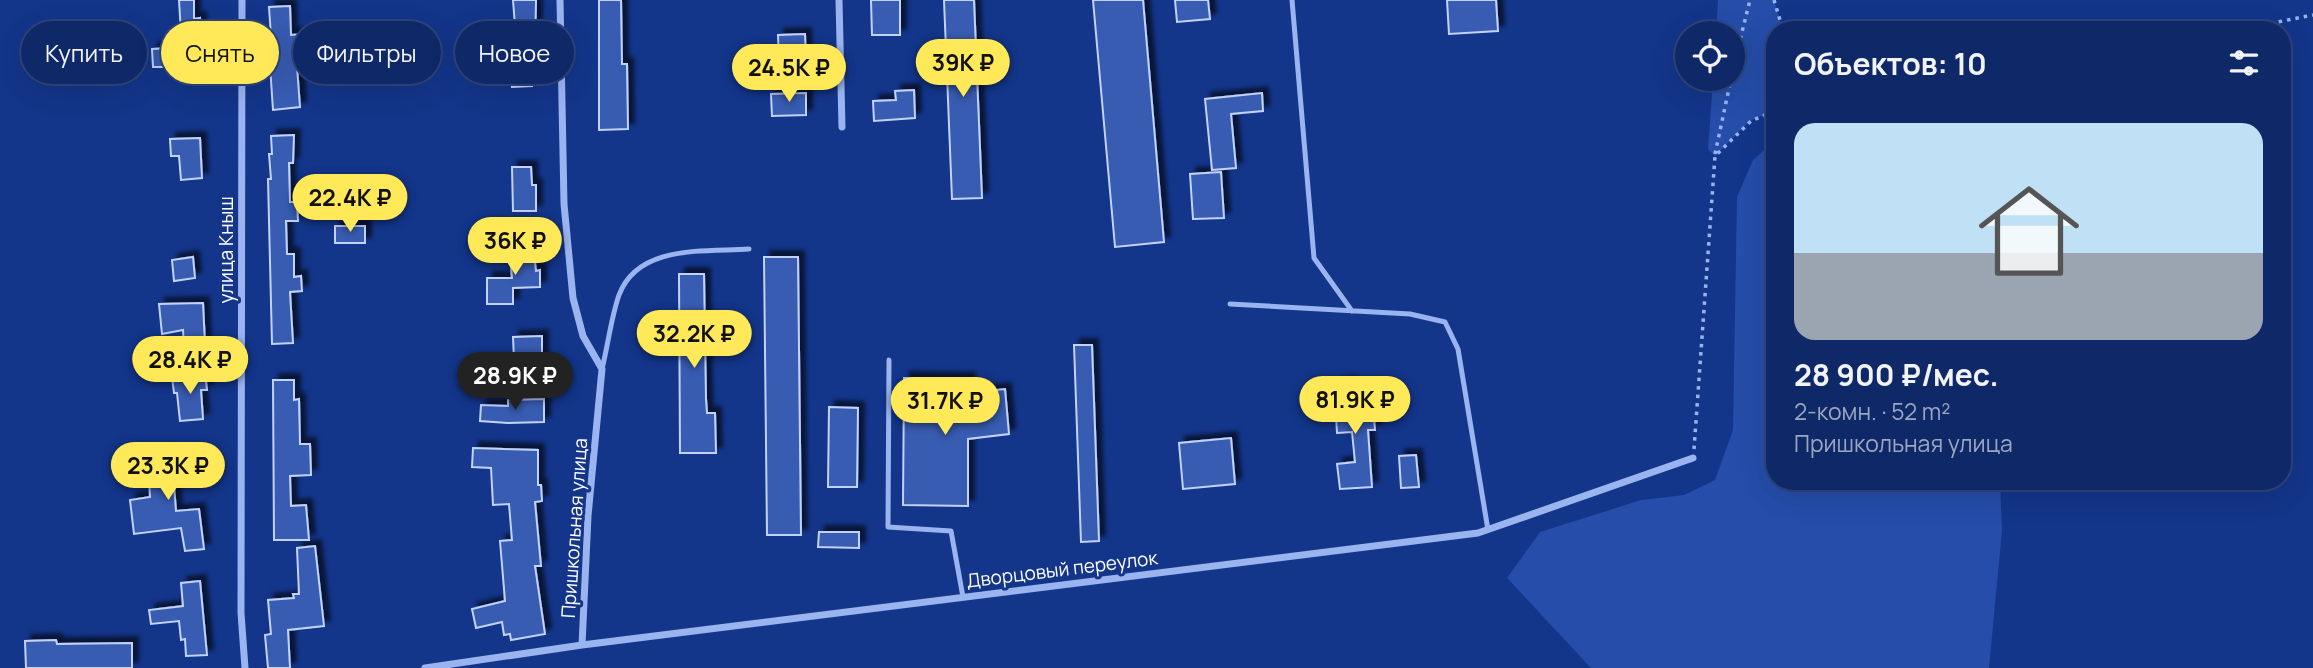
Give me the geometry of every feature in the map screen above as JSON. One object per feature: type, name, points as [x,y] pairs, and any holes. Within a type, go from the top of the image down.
[{"type":"street","name":"улица Кныш","points":[[242,0],[241,614],[245,668]]},
{"type":"street","points":[[560,0],[564,204],[573,298],[583,336],[602,369]]},
{"type":"street","points":[[839,0],[842,127]]},
{"type":"street","name":"Пришкольная улица","points":[[582,645],[588,516],[602,369]]},
{"type":"street","name":"Дворцовый переулок","points":[[425,668],[582,645],[1478,533],[1693,458]]},
{"type":"lane","points":[[1292,0],[1314,258],[1352,311]]},
{"type":"lane","points":[[602,369],[619,295],[628,277],[643,263],[678,253],[749,249]]},
{"type":"lane","points":[[1230,304],[1410,314],[1445,321],[1458,349],[1488,530]]},
{"type":"lane","points":[[889,360],[888,527],[951,531],[963,597]]},
{"type":"path","points":[[1745,21],[1750,0]]},
{"type":"path","points":[[1774,0],[1780,21]]},
{"type":"path","points":[[2283,21],[2313,15]]},
{"type":"path","points":[[1693,458],[1715,156],[1729,91]]},
{"type":"path","points":[[1715,156],[1751,121],[1766,114]]},
{"type":"shaded area","points":[[1718,0],[1774,0],[1780,21],[1766,21],[1766,114],[1750,121],[1715,156],[1708,149],[1712,91],[1745,91],[1745,21],[1717,21]]},
{"type":"shaded area","points":[[1766,148],[1766,490],[2000,490],[2002,531],[1989,668],[1591,668],[1507,578],[1540,532],[1641,500],[1684,495],[1715,480],[1733,430],[1737,197],[1753,160]]},
{"type":"building","points":[[179,0],[194,0],[194,19],[200,18],[200,21],[180,21]]},
{"type":"building","points":[[513,0],[536,0],[536,21],[515,21]]},
{"type":"building","points":[[599,0],[621,0],[622,64],[627,64],[628,129],[599,130]]},
{"type":"building","points":[[871,0],[900,0],[900,35],[872,35]]},
{"type":"building","points":[[944,0],[974,0],[982,198],[952,199]]},
{"type":"building","points":[[1093,0],[1143,0],[1164,242],[1115,247]]},
{"type":"building","points":[[1175,0],[1208,0],[1210,19],[1177,22]]},
{"type":"building","points":[[1447,0],[1496,0],[1498,31],[1449,34]]},
{"type":"building","points":[[290,6],[293,84],[298,84],[300,107],[273,110],[271,84],[279,84],[279,21],[270,21],[269,7]]},
{"type":"building","points":[[805,34],[806,63],[779,63],[778,35]]},
{"type":"building","points":[[161,48],[161,67],[153,67],[152,49]]},
{"type":"building","points":[[512,84],[532,84],[532,86],[512,87]]},
{"type":"building","points":[[914,90],[915,118],[874,121],[873,101],[896,100],[895,91]]},
{"type":"building","points":[[806,93],[806,115],[772,116],[771,94]]},
{"type":"building","points":[[1262,93],[1263,111],[1231,114],[1236,168],[1212,170],[1205,99]]},
{"type":"building","points":[[294,135],[293,163],[289,163],[290,202],[297,202],[298,221],[286,221],[287,254],[294,254],[294,277],[301,276],[302,291],[290,292],[293,343],[272,344],[269,154],[272,154],[271,136]]},
{"type":"building","points":[[200,138],[202,178],[181,180],[179,156],[171,156],[170,139]]},
{"type":"building","points":[[512,167],[531,167],[532,185],[536,185],[536,211],[513,211]]},
{"type":"building","points":[[1221,172],[1224,218],[1193,219],[1190,174]]},
{"type":"building","points":[[335,226],[365,226],[365,243],[335,243]]},
{"type":"building","points":[[533,245],[536,271],[540,270],[540,287],[513,288],[513,304],[487,304],[487,278],[512,278],[509,247]]},
{"type":"building","points":[[193,257],[195,278],[174,281],[172,260]]},
{"type":"building","points":[[764,257],[798,257],[801,535],[767,535]]},
{"type":"building","points":[[679,274],[704,274],[706,399],[707,413],[715,413],[716,453],[680,453]]},
{"type":"building","points":[[203,303],[205,344],[184,346],[183,330],[162,334],[159,304]]},
{"type":"building","points":[[542,336],[542,360],[514,360],[513,337]]},
{"type":"building","points":[[1074,345],[1092,345],[1099,541],[1081,542]]},
{"type":"building","points":[[205,373],[207,390],[201,390],[203,419],[180,421],[172,377]]},
{"type":"building","points":[[904,378],[969,379],[969,393],[1005,389],[1009,434],[968,439],[968,506],[903,505]]},
{"type":"building","points":[[273,380],[294,380],[294,400],[299,399],[300,444],[310,444],[311,475],[290,476],[291,506],[306,505],[309,540],[274,540]]},
{"type":"building","points":[[1352,383],[1353,398],[1372,397],[1375,430],[1368,430],[1372,487],[1340,489],[1337,464],[1355,462],[1352,432],[1337,433],[1335,400],[1338,399],[1337,384]]},
{"type":"building","points":[[544,399],[544,422],[480,421],[481,405],[508,406],[508,400]]},
{"type":"building","points":[[829,407],[858,408],[857,487],[828,487]]},
{"type":"building","points":[[1231,438],[1235,484],[1183,489],[1179,443]]},
{"type":"building","points":[[473,448],[538,450],[538,485],[541,485],[542,501],[535,502],[541,566],[535,566],[545,634],[511,640],[510,634],[504,635],[502,622],[476,628],[472,609],[505,601],[500,541],[512,540],[509,504],[493,505],[491,468],[472,467]]},
{"type":"building","points":[[166,453],[167,458],[202,456],[202,471],[173,473],[176,511],[199,509],[204,549],[185,551],[181,528],[134,534],[130,500],[150,497],[149,474],[154,473],[151,456]]},
{"type":"building","points":[[1416,455],[1419,487],[1401,488],[1399,456]]},
{"type":"building","points":[[819,532],[859,532],[859,548],[818,547]]},
{"type":"building","points":[[315,546],[324,626],[288,630],[290,668],[268,668],[265,635],[271,634],[268,600],[294,598],[293,594],[299,594],[297,548]]},
{"type":"building","points":[[200,581],[207,655],[186,656],[185,639],[181,640],[179,621],[151,624],[149,610],[183,606],[181,583]]},
{"type":"building","points":[[56,640],[57,644],[132,643],[132,668],[26,668],[25,641]]}]
